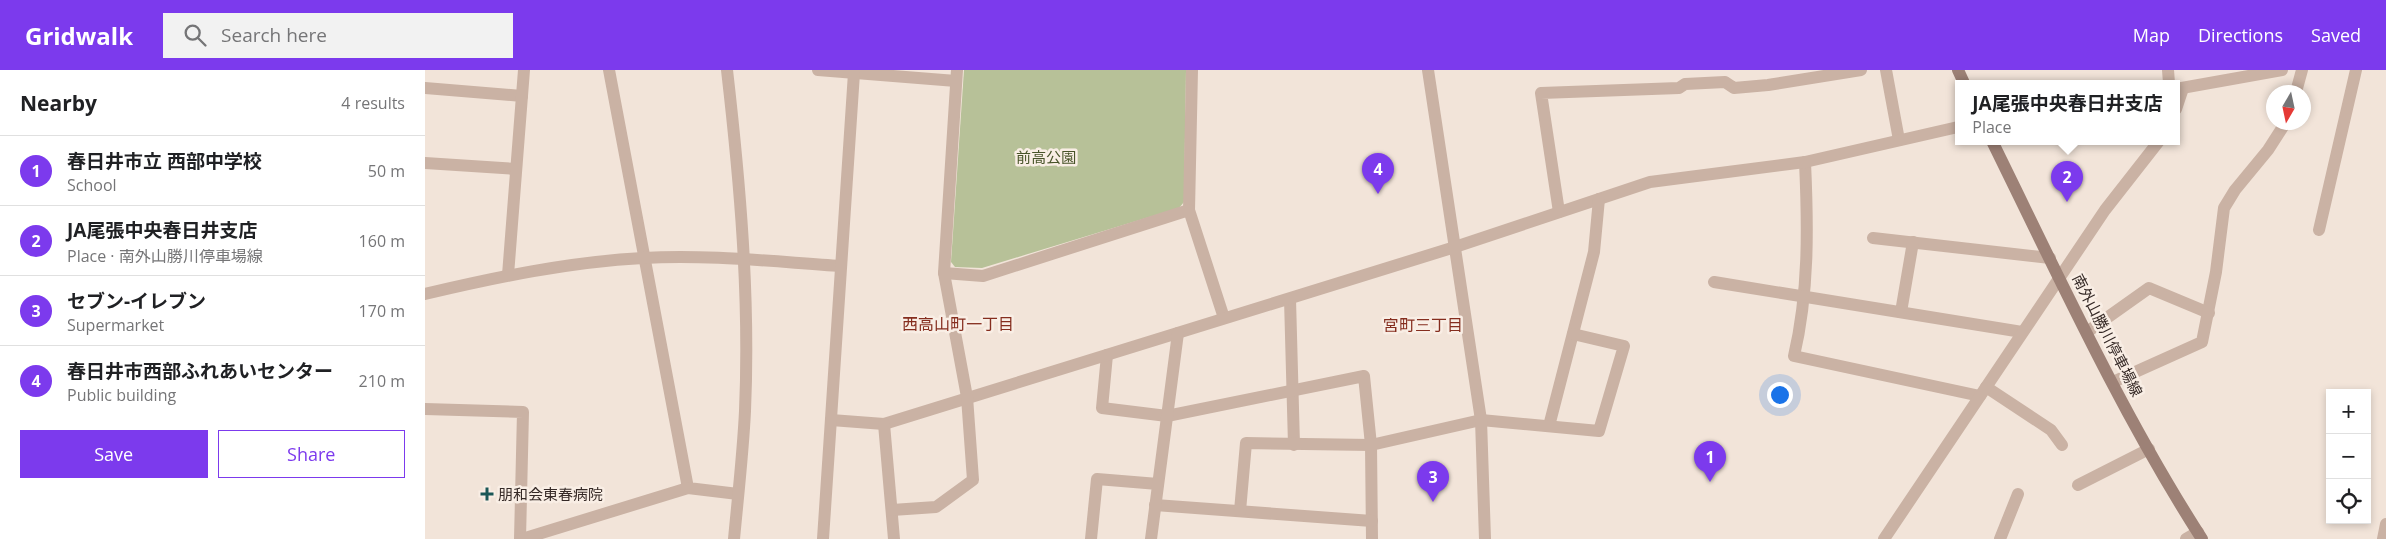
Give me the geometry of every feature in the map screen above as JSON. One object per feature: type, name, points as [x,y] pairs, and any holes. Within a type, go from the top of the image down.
[{"type":"main road","name":"南外山勝川停車場線","points":[[1994,145],[2113,382],[2149,449],[2200,536]]},
{"type":"street","points":[[507,275],[524,70]]},
{"type":"street","points":[[609,70],[688,488]]},
{"type":"street","points":[[727,70],[736,150],[744,260],[745,410],[734,539]]},
{"type":"street","points":[[818,70],[854,73],[957,75],[944,273],[967,397],[973,480],[936,507],[892,510]]},
{"type":"street","points":[[1193,70],[1189,210],[1223,318]]},
{"type":"street","points":[[1428,70],[1481,420],[1485,539]]},
{"type":"street","points":[[1559,212],[1541,93],[1679,88],[1685,84],[1725,82],[1733,88],[1768,85],[1861,70]]},
{"type":"street","points":[[1886,70],[1899,140]]},
{"type":"street","points":[[2180,89],[2280,70]]},
{"type":"street","points":[[2298,85],[2302,70]]},
{"type":"street","points":[[2319,230],[2356,70]]},
{"type":"street","points":[[823,539],[854,73]]},
{"type":"street","points":[[425,88],[522,96]]},
{"type":"street","points":[[831,420],[885,424],[1455,247],[1650,182],[1805,162],[1955,128]]},
{"type":"street","points":[[2113,382],[2202,342],[2209,313],[2224,208],[2235,190],[2268,150],[2281,130]]},
{"type":"street","points":[[1884,539],[2105,210],[2156,145]]},
{"type":"street","points":[[1805,162],[1808,232],[1800,330],[1794,356],[1983,392],[2051,430],[2062,445]]},
{"type":"street","points":[[425,163],[516,169]]},
{"type":"street","points":[[1549,426],[1594,252],[1599,199]]},
{"type":"street","points":[[944,273],[983,276],[1189,210]]},
{"type":"street","points":[[1873,238],[2050,258]]},
{"type":"street","points":[[1901,312],[1913,242]]},
{"type":"street","points":[[425,294],[507,275],[580,263],[645,258],[744,260],[841,266]]},
{"type":"street","points":[[1714,282],[2022,332]]},
{"type":"street","points":[[2087,332],[2149,288],[2209,313]]},
{"type":"street","points":[[1290,299],[1294,390],[1294,445]]},
{"type":"street","points":[[1151,539],[1178,333]]},
{"type":"street","points":[[1240,512],[1246,443],[1371,445],[1481,420],[1599,431],[1624,346],[1573,334]]},
{"type":"street","points":[[1107,355],[1102,408],[1167,416],[1364,376],[1371,445],[1372,539]]},
{"type":"street","points":[[425,409],[523,412],[521,539],[688,488],[738,494]]},
{"type":"street","points":[[885,424],[894,539]]},
{"type":"street","points":[[2078,485],[2149,449]]},
{"type":"street","points":[[1091,539],[1097,479],[1158,484]]},
{"type":"street","points":[[1999,539],[2018,494]]},
{"type":"street","points":[[1155,505],[1372,521]]},
{"type":"street","points":[[2383,539],[2386,524]]},
{"type":"street","points":[[2186,539],[2200,536]]},
{"type":"green space","name":"前高公園","points":[[964,70],[1186,70],[1184,202],[1179,208],[982,268],[955,267],[951,262]]},
{"type":"place","name":"春日井市西部ふれあいセンター","points":[[1378,194]]},
{"type":"place","name":"JA尾張中央春日井支店","points":[[2067,202]]},
{"type":"place","name":"春日井市立 西部中学校","points":[[1710,482]]},
{"type":"place","name":"朋和会東春病院","points":[[487,494]]},
{"type":"place","name":"セブン-イレブン","points":[[1433,502]]},
{"type":"district","name":"西高山町一丁目","points":[[958,324]]},
{"type":"district","name":"宮町三丁目","points":[[1423,325]]}]
